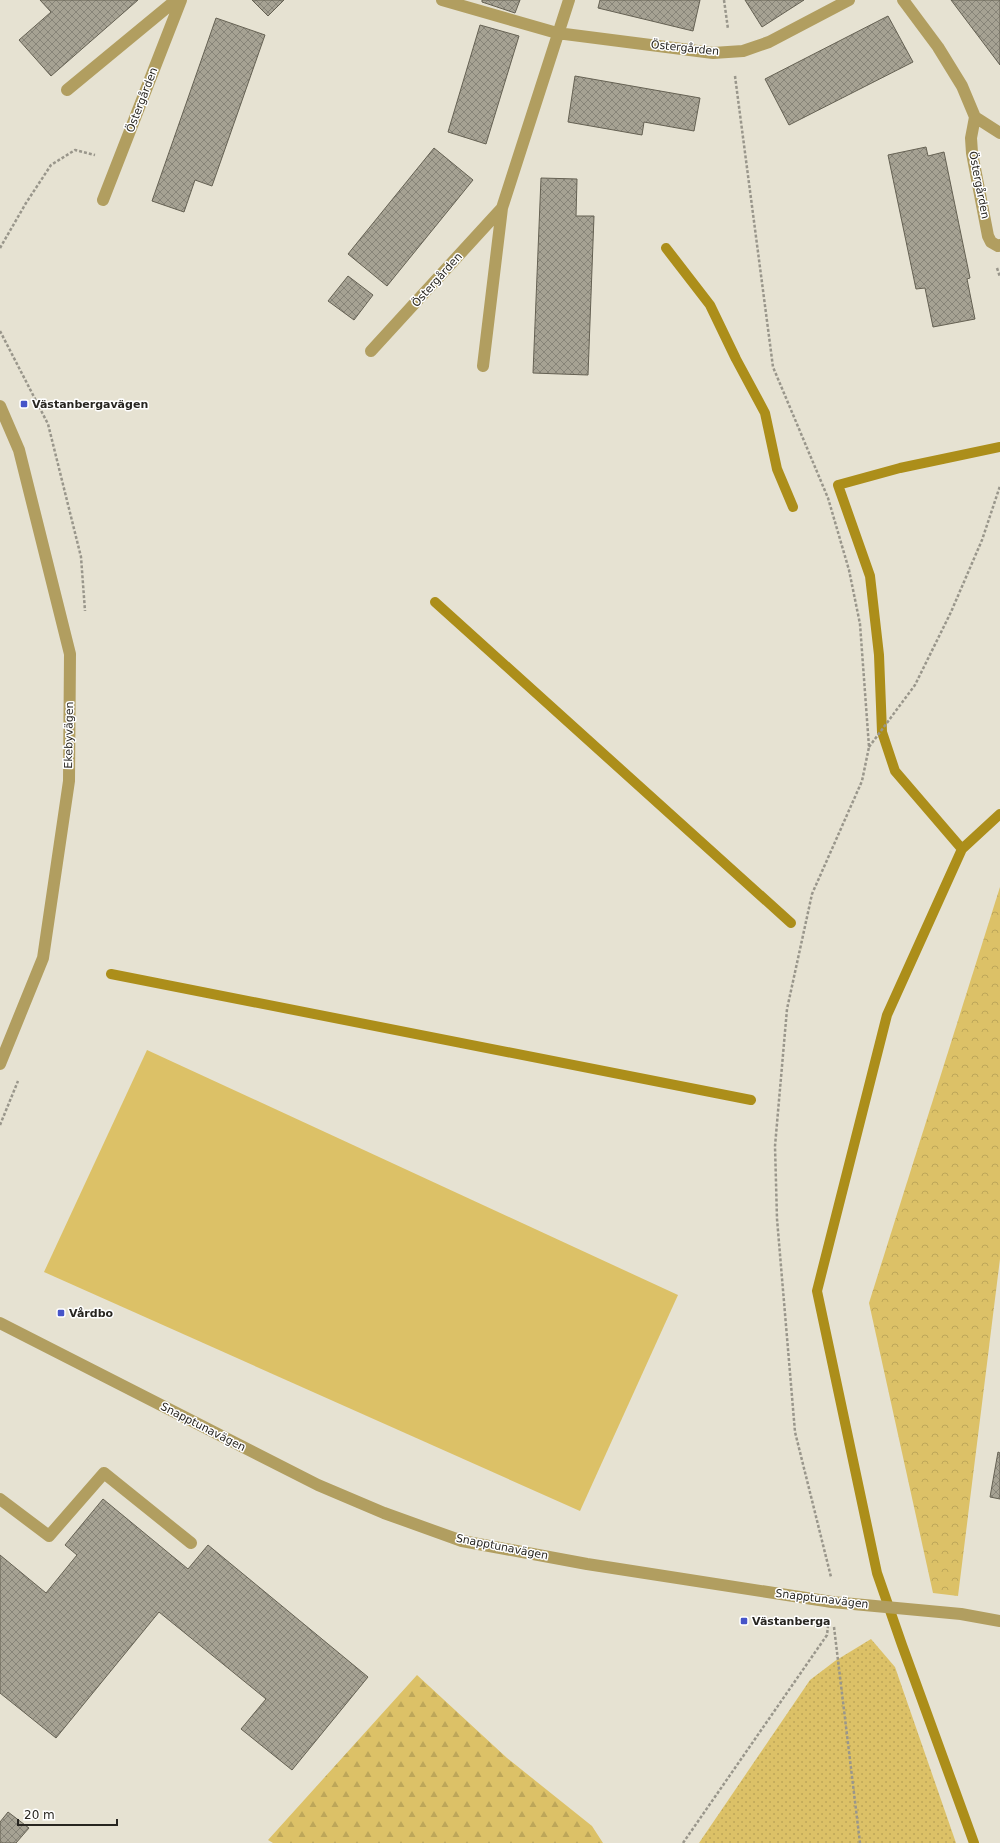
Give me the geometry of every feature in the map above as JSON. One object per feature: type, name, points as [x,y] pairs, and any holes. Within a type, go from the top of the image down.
[{"type":"street","points":[[67,90],[176,0]]},
{"type":"street","name":"Östergården","points":[[103,200],[181,0]]},
{"type":"street","name":"Östergården","points":[[442,0],[557,33],[713,53],[743,51],[769,42],[849,0]]},
{"type":"street","name":"Östergården","points":[[483,366],[502,208],[557,33],[569,0]]},
{"type":"street","points":[[903,0],[938,47],[962,86],[975,117],[1000,133]]},
{"type":"street","name":"Östergården","points":[[975,117],[971,138],[972,153],[988,236],[992,242],[998,246],[1000,245]]},
{"type":"street","name":"Östergården","points":[[371,351],[502,208]]},
{"type":"street","name":"Ekebyvägen","points":[[0,406],[19,450],[70,654],[70,662],[69,781],[43,958],[0,1064]]},
{"type":"street","name":"Snapptunavägen","points":[[0,1323],[318,1485],[384,1513],[462,1541],[587,1564],[832,1602],[961,1614],[1000,1621]]},
{"type":"street","points":[[0,1500],[49,1536],[104,1473],[191,1542]]},
{"type":"path","points":[[683,1843],[827,1635],[833,1587],[795,1432],[777,1219],[775,1146],[787,1009],[812,894],[862,782],[869,747],[860,624],[849,570],[828,498],[773,367],[724,0]]},
{"type":"path","points":[[0,248],[26,202],[51,165],[75,150],[118,161]]},
{"type":"path","points":[[869,747],[915,685],[951,612],[982,540],[1000,486]]},
{"type":"path","points":[[832,1602],[860,1843]]},
{"type":"green space","points":[[1000,887],[1000,1259],[958,1596],[933,1593],[869,1303]]},
{"type":"green space","points":[[147,1050],[678,1295],[580,1511],[44,1272]]},
{"type":"green space","points":[[871,1639],[895,1667],[956,1843],[699,1843],[810,1680],[835,1661]]},
{"type":"green space","points":[[417,1675],[507,1758],[592,1826],[603,1843],[273,1843],[268,1840]]},
{"type":"building","points":[[40,0],[138,0],[51,76],[19,40],[51,12]]},
{"type":"building","points":[[252,0],[284,0],[268,16]]},
{"type":"building","points":[[482,0],[520,0],[515,13],[482,2]]},
{"type":"building","points":[[600,0],[700,0],[693,31],[598,8]]},
{"type":"building","points":[[745,0],[804,0],[762,27]]},
{"type":"building","points":[[951,0],[1000,0],[1000,65]]},
{"type":"building","points":[[888,16],[913,62],[789,125],[765,79]]},
{"type":"building","points":[[216,18],[265,35],[212,186],[195,180],[184,212],[152,201]]},
{"type":"building","points":[[480,25],[519,36],[486,144],[448,132]]},
{"type":"building","points":[[575,76],[700,98],[694,131],[644,122],[642,135],[568,122]]},
{"type":"building","points":[[926,147],[928,156],[944,152],[970,278],[967,279],[975,319],[933,327],[925,288],[916,289],[888,155]]},
{"type":"building","points":[[434,148],[473,180],[387,286],[348,254]]},
{"type":"building","points":[[541,178],[577,179],[576,216],[594,216],[588,375],[533,373]]},
{"type":"building","points":[[348,276],[373,295],[354,320],[328,301]]},
{"type":"building","points":[[998,1452],[1000,1453],[1000,1499],[990,1497]]},
{"type":"building","points":[[103,1499],[188,1569],[208,1545],[368,1677],[292,1770],[241,1729],[266,1699],[159,1612],[56,1738],[0,1693],[0,1555],[46,1593],[77,1555],[65,1545]]},
{"type":"building","points":[[8,1812],[29,1828],[16,1843],[0,1843],[0,1822]]},
{"type":"waterway","points":[[666,248],[710,305],[736,359],[765,413],[777,469],[793,507]]},
{"type":"waterway","points":[[962,849],[895,771],[882,732],[879,655],[870,576],[838,485],[900,468],[1000,447]]},
{"type":"waterway","points":[[435,602],[791,923]]},
{"type":"waterway","points":[[974,1843],[877,1573],[817,1291],[887,1015],[962,849],[1000,814]]},
{"type":"waterway","points":[[111,974],[751,1100]]},
{"type":"place","name":"Västanbergavägen","points":[[24,404]]},
{"type":"place","name":"Vårdbo","points":[[61,1313]]},
{"type":"place","name":"Västanberga","points":[[744,1621]]}]
